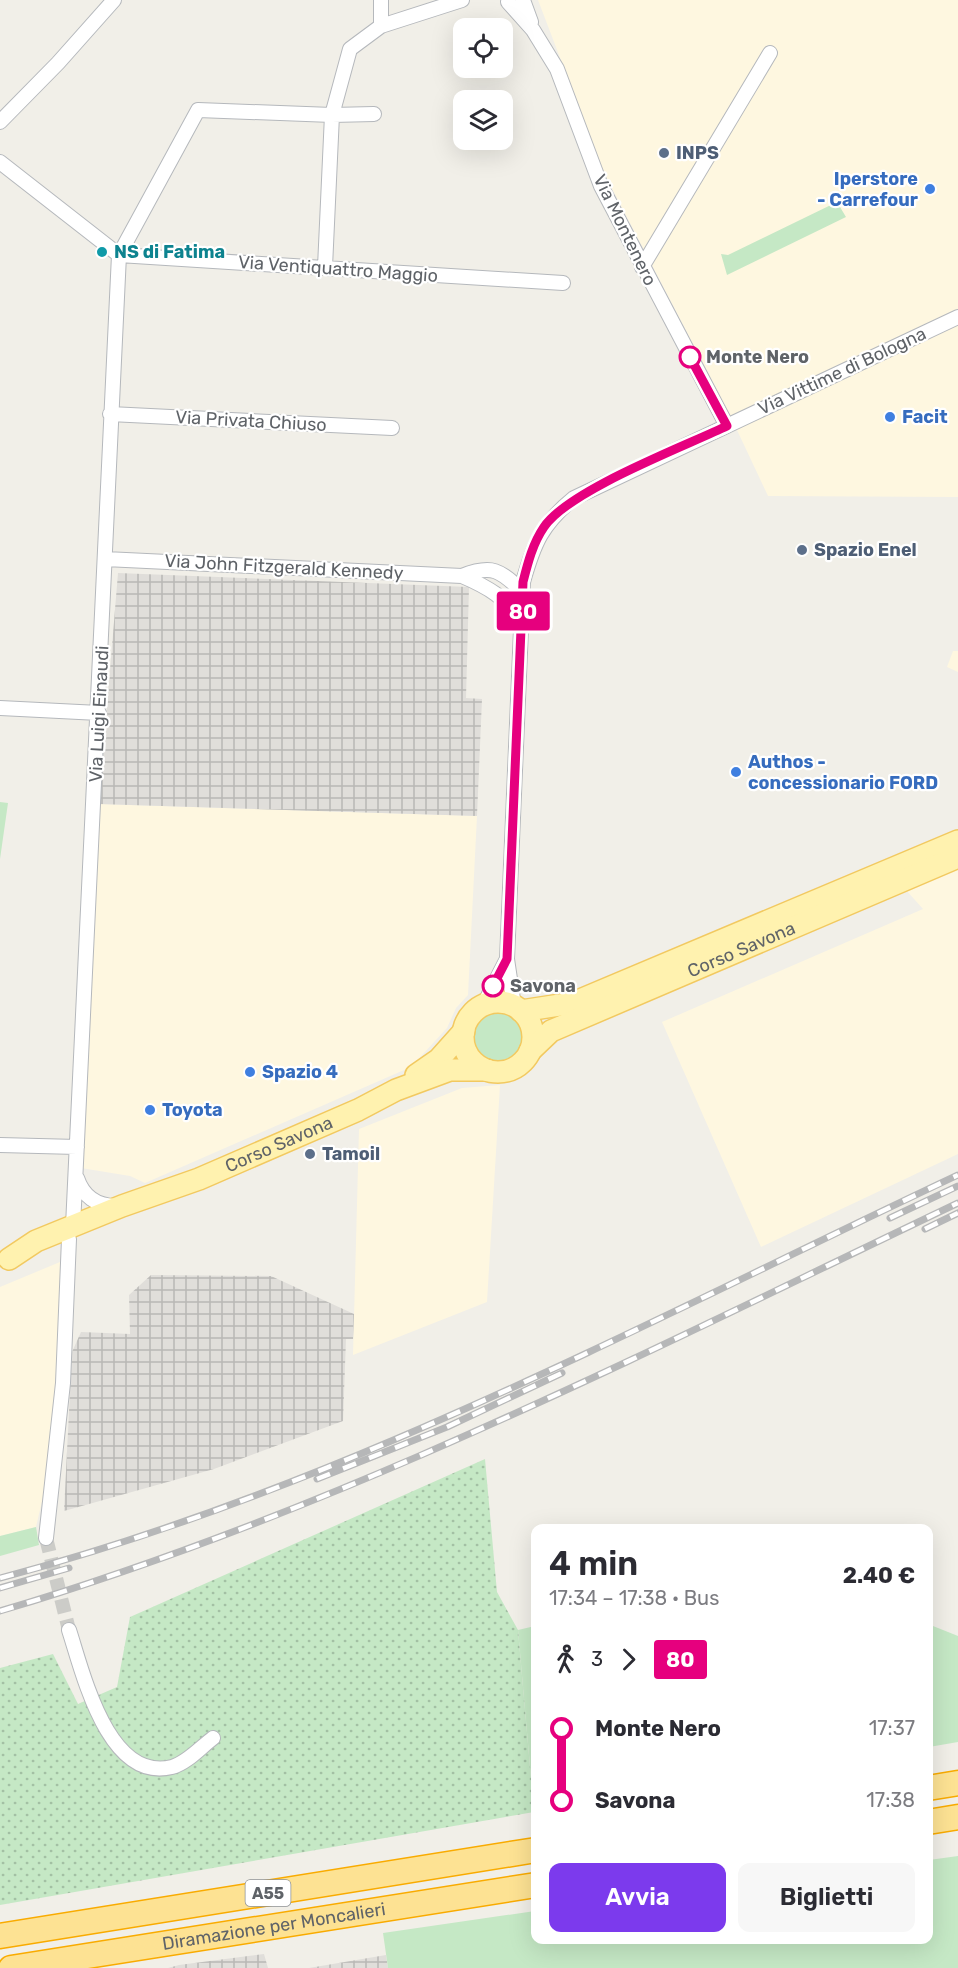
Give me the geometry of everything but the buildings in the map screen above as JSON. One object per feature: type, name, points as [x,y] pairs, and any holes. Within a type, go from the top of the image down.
[{"type":"highway","points":[[933,1787],[958,1783]]},
{"type":"highway","points":[[933,1821],[958,1818]]},
{"type":"highway","name":"Diramazione per Moncalieri","points":[[0,1936],[531,1851]]},
{"type":"highway","name":"Diramazione per Moncalieri","points":[[11,1968],[531,1886]]},
{"type":"main road","name":"Corso Savona","points":[[518,1008],[573,1003],[958,841]]},
{"type":"main road","name":"Corso Savona","points":[[530,1051],[551,1031],[958,857]]},
{"type":"main road","points":[[504,1002],[518,1008],[527,1017],[533,1034],[530,1051],[517,1067],[498,1072],[487,1070],[468,1055],[464,1031],[474,1012],[483,1006],[504,1002]]},
{"type":"main road","name":"Corso Savona","points":[[396,1090],[439,1059],[464,1031]]},
{"type":"main road","name":"Corso Savona","points":[[5,1261],[71,1232],[122,1206],[161,1194],[358,1110],[396,1090],[450,1070],[487,1070]]},
{"type":"main road","name":"Corso Savona","points":[[71,1232],[124,1216],[161,1194]]},
{"type":"street","points":[[0,122],[58,63],[114,0]]},
{"type":"street","points":[[381,0],[381,26]]},
{"type":"street","points":[[325,267],[332,115],[350,49],[381,26],[462,0]]},
{"type":"street","name":"Via Montenero","points":[[523,0],[533,30]]},
{"type":"street","name":"Via Montenero","points":[[509,1],[533,30],[557,69],[601,186],[727,426]]},
{"type":"street","points":[[642,267],[770,52]]},
{"type":"street","points":[[0,162],[119,255],[198,110],[332,115],[374,114]]},
{"type":"street","name":"Via Ventiquattro Maggio","points":[[119,255],[563,283]]},
{"type":"street","name":"Via Luigi Einaudi","points":[[46,1538],[63,1383],[76,1173],[119,255]]},
{"type":"street","name":"Via Vittime di Bologna","points":[[507,959],[523,582],[536,541],[545,525],[574,498],[958,317]]},
{"type":"street","name":"Via Privata Chiuso","points":[[110,414],[392,428]]},
{"type":"street","name":"Via John Fitzgerald Kennedy","points":[[105,559],[462,576],[484,585],[507,600],[522,621]]},
{"type":"street","name":"Via John Fitzgerald Kennedy","points":[[462,576],[481,568],[491,569],[511,581],[523,592]]},
{"type":"street","points":[[0,708],[99,713]]},
{"type":"street","points":[[483,1006],[507,959]]},
{"type":"street","points":[[507,959],[518,1008]]},
{"type":"street","points":[[0,1145],[77,1147]]},
{"type":"street","points":[[76,1173],[87,1196],[108,1206],[122,1206]]},
{"type":"street","points":[[69,1630],[84,1678],[104,1726],[117,1748],[134,1761],[158,1768],[173,1767],[213,1738]]},
{"type":"shaded area","points":[[538,0],[958,0],[958,497],[768,496],[729,413],[604,173]]},
{"type":"shaded area","points":[[118,573],[469,587],[466,698],[482,699],[477,816],[99,804]]},
{"type":"shaded area","points":[[953,651],[958,651],[958,672],[947,667]]},
{"type":"shaded area","points":[[99,804],[477,816],[468,995],[456,1008],[447,1028],[411,1067],[145,1183],[130,1176],[81,1168]]},
{"type":"shaded area","points":[[958,867],[958,1154],[761,1247],[662,1022],[923,909],[906,890]]},
{"type":"shaded area","points":[[500,1085],[487,1302],[353,1355],[359,1129],[462,1088]]},
{"type":"shaded area","points":[[60,1262],[61,1281],[51,1463],[36,1527],[0,1536],[0,1287]]},
{"type":"shaded area","points":[[151,1275],[271,1276],[354,1314],[353,1339],[346,1339],[343,1421],[214,1469],[64,1511],[72,1352],[81,1332],[130,1334],[129,1295]]},
{"type":"shaded area","points":[[264,1954],[268,1968],[168,1968],[179,1965]]},
{"type":"shaded area","points":[[386,1955],[388,1968],[309,1968]]},
{"type":"green space","points":[[837,202],[846,217],[727,275],[721,254],[728,255]]},
{"type":"green space","points":[[0,802],[8,803],[0,859]]},
{"type":"green space","points":[[492,1011],[502,1011],[515,1018],[522,1031],[522,1041],[515,1054],[502,1061],[492,1061],[483,1057],[476,1050],[472,1041],[472,1031],[476,1022],[483,1015]]},
{"type":"green space","points":[[485,1459],[497,1592],[518,1630],[531,1778],[531,1813],[0,1905],[0,1668],[53,1654],[78,1704],[117,1687],[130,1617]]},
{"type":"green space","points":[[36,1527],[39,1545],[0,1556],[0,1536]]},
{"type":"green space","points":[[933,1626],[958,1636],[958,1742],[933,1746]]},
{"type":"green space","points":[[531,1627],[531,1778],[518,1630]]},
{"type":"green space","points":[[958,1856],[958,1968],[388,1968],[383,1933],[531,1912],[531,1944],[933,1944],[933,1859]]},
{"type":"tunnel","points":[[46,1538],[69,1630]]},
{"type":"railway","points":[[0,1578],[125,1541],[248,1499],[369,1451],[606,1344],[958,1175]]},
{"type":"railway","points":[[890,1218],[958,1186]]},
{"type":"railway","points":[[0,1611],[124,1571],[247,1527],[368,1478],[605,1372],[958,1203]]},
{"type":"railway","points":[[925,1229],[958,1213]]},
{"type":"railway","points":[[317,1479],[447,1427],[562,1373]]},
{"type":"railway","points":[[0,1588],[69,1568]]},
{"type":"bus line","name":"80","points":[[493,986],[507,959],[523,582],[531,554],[545,525],[574,498],[727,426],[690,357]]},
{"type":"place","name":"INPS","points":[[664,153]]},
{"type":"place","name":"Iperstore - Carrefour","points":[[930,189]]},
{"type":"place","name":"NS di Fatima","points":[[102,252]]},
{"type":"place","name":"Monte Nero","points":[[690,357]]},
{"type":"place","name":"Facit","points":[[890,417]]},
{"type":"place","name":"Spazio Enel","points":[[802,550]]},
{"type":"place","name":"Authos - concessionario FORD","points":[[736,772]]},
{"type":"place","name":"Savona","points":[[493,986]]},
{"type":"place","name":"Spazio 4","points":[[250,1072]]},
{"type":"place","name":"Toyota","points":[[150,1110]]},
{"type":"place","name":"Tamoil","points":[[310,1154]]}]
